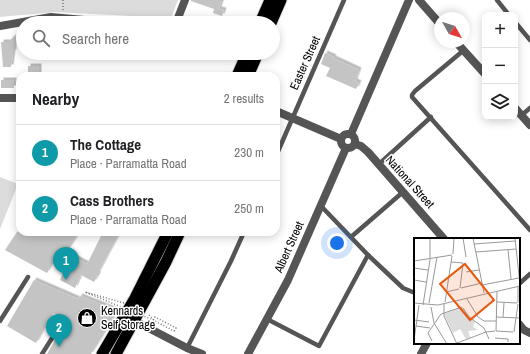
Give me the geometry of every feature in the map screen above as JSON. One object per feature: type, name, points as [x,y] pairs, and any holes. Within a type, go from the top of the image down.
[{"type":"highway","points":[[263,16],[270,0]]},
{"type":"highway","points":[[274,16],[281,0]]},
{"type":"highway","points":[[239,72],[244,60]]},
{"type":"highway","points":[[250,72],[255,60]]},
{"type":"highway","points":[[102,354],[135,298],[166,236]]},
{"type":"highway","points":[[116,354],[135,321],[178,236]]},
{"type":"street","points":[[179,16],[185,0]]},
{"type":"street","points":[[351,134],[409,0]]},
{"type":"street","points":[[419,0],[434,17]]},
{"type":"street","points":[[0,26],[16,23]]},
{"type":"street","points":[[464,50],[482,71]]},
{"type":"street","points":[[0,98],[16,98]]},
{"type":"street","points":[[518,111],[530,125]]},
{"type":"street","points":[[280,113],[341,139]]},
{"type":"street","points":[[341,139],[346,134],[351,134]]},
{"type":"street","points":[[341,139],[342,145],[346,148],[351,147],[355,144],[355,138],[351,134]]},
{"type":"street","name":"National Street","points":[[355,144],[361,146],[443,238]]},
{"type":"street","name":"Albert Street","points":[[248,354],[288,280],[346,148]]},
{"type":"street","points":[[135,321],[187,348],[202,354]]},
{"type":"street","points":[[422,354],[427,344]]},
{"type":"lane","name":"Easter Street","points":[[280,146],[344,0]]},
{"type":"lane","points":[[496,0],[506,12]]},
{"type":"lane","points":[[518,26],[530,40]]},
{"type":"lane","points":[[464,50],[412,95],[412,98],[530,230]]},
{"type":"lane","points":[[522,115],[530,108]]},
{"type":"lane","points":[[378,165],[431,118]]},
{"type":"lane","points":[[351,237],[403,192]]},
{"type":"lane","points":[[321,206],[368,255],[403,288],[414,293]]},
{"type":"lane","points":[[187,348],[232,261],[242,236]]},
{"type":"lane","points":[[267,319],[319,346],[368,255]]},
{"type":"lane","points":[[520,283],[530,274]]},
{"type":"lane","points":[[0,321],[28,277]]},
{"type":"lane","points":[[42,354],[54,335]]},
{"type":"path","points":[[63,0],[63,16]]},
{"type":"path","points":[[124,303],[85,292],[153,320],[155,317],[176,328],[174,331],[155,321],[149,315]]},
{"type":"shaded area","points":[[0,0],[178,0],[172,16],[132,16],[55,12],[0,17]]},
{"type":"shaded area","points":[[0,177],[16,183],[16,189],[0,229]]},
{"type":"building","points":[[191,0],[222,0],[219,9],[224,10],[222,16],[213,13],[214,9]]},
{"type":"building","points":[[14,36],[14,52],[11,67],[3,67],[1,42],[9,42]]},
{"type":"building","points":[[325,53],[359,70],[355,81],[359,83],[356,89],[326,76],[330,68],[321,64]]},
{"type":"building","points":[[28,66],[39,66],[39,72],[28,72]]},
{"type":"building","points":[[1,80],[14,80],[14,88],[1,88]]},
{"type":"building","points":[[16,234],[16,236],[77,236],[66,253],[87,264],[101,236],[118,236],[94,282],[81,275],[75,288],[60,280],[66,267],[54,261],[47,273],[5,250]]},
{"type":"building","name":"Kennards Self Storage","points":[[34,280],[78,299],[80,296],[118,311],[91,354],[47,354],[55,340],[57,341],[69,322],[53,313],[36,343],[7,326]]},
{"type":"place","name":"The Cottage","points":[[66,280]]},
{"type":"place","name":"Kennards Self Storage","points":[[87,318]]},
{"type":"place","name":"Cass Brothers","points":[[59,347]]}]
